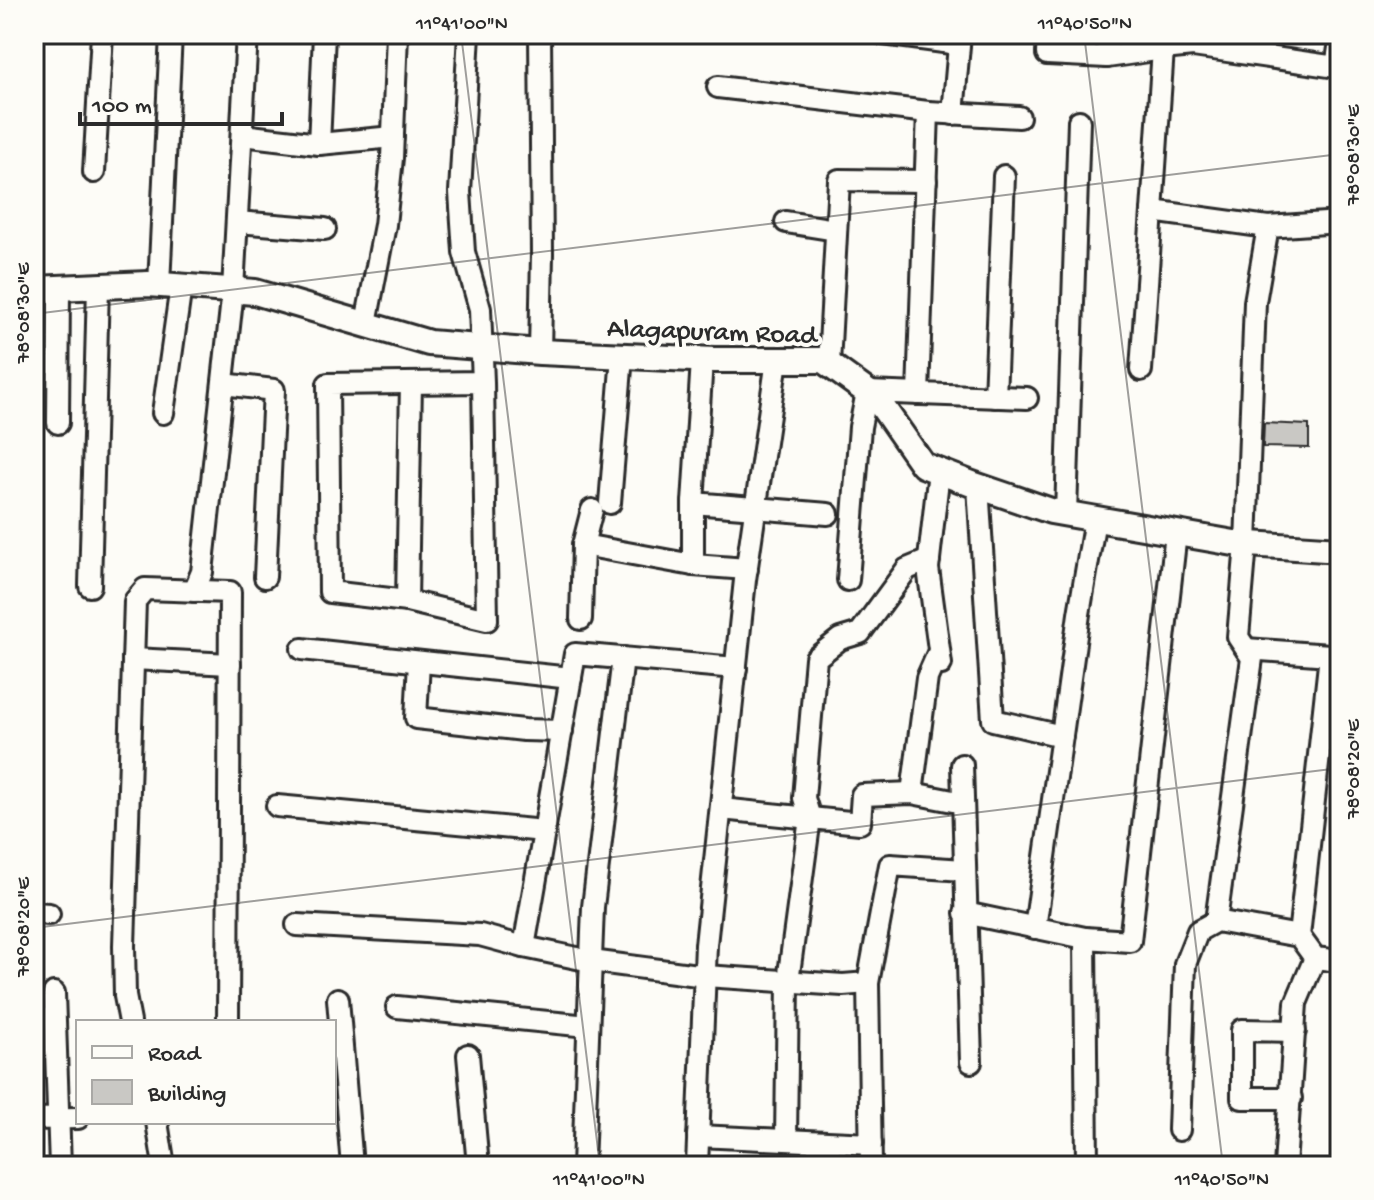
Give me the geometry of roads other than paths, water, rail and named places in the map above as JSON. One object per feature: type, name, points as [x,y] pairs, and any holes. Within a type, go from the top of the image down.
[{"type":"main road","name":"Alagapuram Road","points":[[34,289],[170,285],[255,292],[429,343],[702,360],[823,360],[877,399],[923,465],[978,486],[1051,511],[1095,519],[1246,544],[1340,550]]},
{"type":"street","points":[[94,172],[102,34]]},
{"type":"street","points":[[163,413],[170,285],[171,34]]},
{"type":"street","points":[[194,591],[202,572],[233,290],[247,34]]},
{"type":"street","points":[[319,144],[324,34]]},
{"type":"street","points":[[366,323],[385,225],[393,137],[397,34]]},
{"type":"street","points":[[469,34],[460,192],[464,252],[480,309],[483,382],[487,620],[407,601],[330,592],[328,384],[483,382]]},
{"type":"street","points":[[540,34],[540,352]]},
{"type":"street","points":[[883,34],[959,39],[953,114]]},
{"type":"street","points":[[1048,34],[1047,54],[1107,57],[1213,41],[1336,67],[1340,41]]},
{"type":"street","points":[[1107,57],[1108,34]]},
{"type":"street","points":[[1141,370],[1163,49]]},
{"type":"street","points":[[718,87],[928,112],[1019,117]]},
{"type":"street","points":[[918,394],[928,112]]},
{"type":"street","points":[[1066,513],[1079,121]]},
{"type":"street","points":[[242,135],[319,144],[393,137]]},
{"type":"street","points":[[995,397],[1004,176]]},
{"type":"street","points":[[829,364],[839,180],[926,181]]},
{"type":"street","points":[[1152,211],[1268,227],[1340,222]]},
{"type":"street","points":[[237,222],[325,229]]},
{"type":"street","points":[[786,222],[836,230]]},
{"type":"street","points":[[1216,921],[1252,658],[1238,637],[1246,544],[1255,302],[1268,227]]},
{"type":"street","points":[[90,586],[98,286]]},
{"type":"street","points":[[58,423],[59,288]]},
{"type":"street","points":[[581,619],[583,545],[601,506],[622,356]]},
{"type":"street","points":[[693,565],[693,503],[702,360]]},
{"type":"street","points":[[697,1166],[706,945],[747,569],[777,360]]},
{"type":"street","points":[[407,601],[411,383]]},
{"type":"street","points":[[223,384],[274,390],[265,577]]},
{"type":"street","points":[[848,580],[860,427],[867,392],[1027,398]]},
{"type":"street","points":[[912,793],[927,678],[940,657],[928,568],[939,471]]},
{"type":"street","points":[[978,486],[993,720],[1062,736]]},
{"type":"street","points":[[693,503],[828,514]]},
{"type":"street","points":[[1035,928],[1095,519]]},
{"type":"street","points":[[965,913],[1085,938],[1130,941],[1176,533]]},
{"type":"street","points":[[583,545],[693,565],[747,569]]},
{"type":"street","points":[[786,1140],[788,981],[810,818],[804,798],[816,658],[840,639],[860,633],[907,569],[929,560]]},
{"type":"street","points":[[130,1020],[125,996],[124,946],[135,601],[145,589],[230,592],[228,1020]]},
{"type":"street","points":[[302,649],[571,678]]},
{"type":"street","points":[[1246,649],[1330,655],[1299,936],[1315,958],[1340,961]]},
{"type":"street","points":[[524,947],[575,654],[736,668]]},
{"type":"street","points":[[583,1166],[593,907],[623,658]]},
{"type":"street","points":[[133,659],[230,664]]},
{"type":"street","points":[[419,662],[416,718],[562,731]]},
{"type":"street","points":[[962,765],[971,1062]]},
{"type":"street","points":[[721,809],[860,823],[862,795],[912,793],[963,803]]},
{"type":"street","points":[[277,806],[544,831]]},
{"type":"street","points":[[871,1166],[868,983],[890,865],[964,870]]},
{"type":"street","points":[[1179,1130],[1185,964],[1198,931],[1216,921],[1299,936]]},
{"type":"street","points":[[297,925],[480,935],[591,961],[705,976],[843,985],[868,983]]},
{"type":"street","points":[[1085,938],[1087,1166]]},
{"type":"street","points":[[1285,1166],[1296,1003],[1315,958]]},
{"type":"street","points":[[54,993],[68,1118],[60,1166]]},
{"type":"street","points":[[338,999],[352,1166]]},
{"type":"street","points":[[397,1007],[588,1026]]},
{"type":"street","points":[[1291,1098],[1242,1098],[1242,1030],[1295,1031]]},
{"type":"street","points":[[468,1055],[478,1166]]},
{"type":"street","points":[[34,1119],[68,1118]]},
{"type":"street","points":[[157,1124],[164,1166]]},
{"type":"street","points":[[698,1136],[871,1144]]}]
